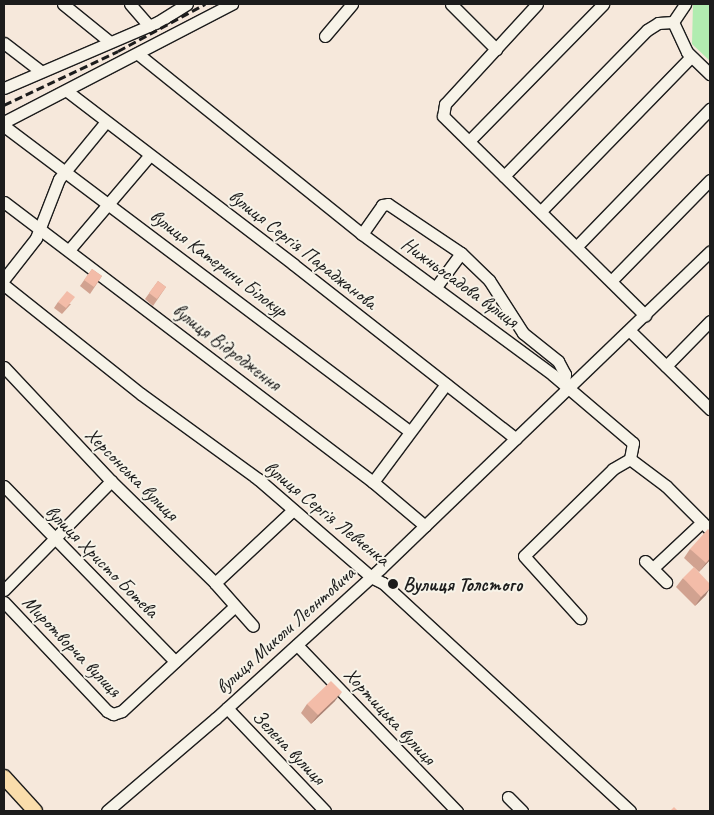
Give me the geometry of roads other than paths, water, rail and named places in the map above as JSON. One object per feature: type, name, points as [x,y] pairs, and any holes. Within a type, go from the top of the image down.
[{"type":"main road","points":[[4,777],[35,811]]},
{"type":"street","points":[[63,4],[110,42]]},
{"type":"street","points":[[130,4],[149,26]]},
{"type":"street","points":[[4,88],[39,70],[149,26],[187,4]]},
{"type":"street","points":[[4,122],[232,4]]},
{"type":"street","points":[[325,36],[352,4]]},
{"type":"street","points":[[538,4],[443,108],[443,116],[578,245],[645,315]]},
{"type":"street","points":[[469,141],[603,4]]},
{"type":"street","points":[[673,22],[684,4]]},
{"type":"street","points":[[457,5],[496,49]]},
{"type":"street","points":[[504,176],[647,30],[658,24],[673,22]]},
{"type":"street","points":[[673,22],[682,46],[710,74]]},
{"type":"street","points":[[4,43],[39,70]]},
{"type":"street","name":"Нижньосадова вулиця","points":[[138,54],[362,234],[436,287],[566,386],[632,444],[630,459]]},
{"type":"street","points":[[541,210],[691,57]]},
{"type":"street","name":"вулиця Сергія Параджанова","points":[[67,91],[105,123],[293,264],[516,440]]},
{"type":"street","points":[[578,245],[710,109]]},
{"type":"street","points":[[4,279],[39,230],[64,173],[105,123]]},
{"type":"street","name":"вулиця Катерини Білокур","points":[[4,126],[64,173],[111,204],[410,431]]},
{"type":"street","points":[[69,250],[111,204],[149,156]]},
{"type":"street","points":[[612,280],[710,180]]},
{"type":"street","name":"вулиця Відродження","points":[[4,202],[373,482],[425,526]]},
{"type":"street","points":[[362,234],[382,205],[388,204],[462,253],[489,280],[523,333],[558,361],[565,374],[566,386]]},
{"type":"street","name":"вулиця Миколи Леонтовича","points":[[107,811],[226,708],[371,577],[516,440],[566,386],[630,331],[710,250]]},
{"type":"street","points":[[436,287],[462,253]]},
{"type":"street","name":"вулиця Сергія Левченка","points":[[4,285],[293,510],[371,577],[383,583],[482,671],[630,811]]},
{"type":"street","points":[[666,366],[710,321]]},
{"type":"street","points":[[630,331],[666,366],[708,402]]},
{"type":"street","name":"Херсонська вулиця","points":[[4,367],[112,481],[215,583],[253,626]]},
{"type":"street","points":[[373,482],[446,384]]},
{"type":"street","points":[[580,618],[524,556],[613,469],[630,459],[680,498],[706,526],[649,565],[666,582]]},
{"type":"street","points":[[4,590],[112,481]]},
{"type":"street","name":"вулиця Христо Ботева","points":[[4,486],[54,541],[175,661]]},
{"type":"street","points":[[215,583],[293,510]]},
{"type":"street","name":"Миротворча вулиця","points":[[4,602],[107,711],[114,714],[122,711],[175,661]]},
{"type":"street","points":[[175,661],[235,606]]},
{"type":"street","name":"Хортицька вулиця","points":[[297,645],[457,811]]},
{"type":"street","name":"Зелена вулиця","points":[[226,708],[325,811]]},
{"type":"street","points":[[504,811],[511,800],[522,811]]},
{"type":"railway","points":[[4,105],[118,51],[205,4]]},
{"type":"place","name":"Вулиця Толстого","points":[[393,584]]}]
